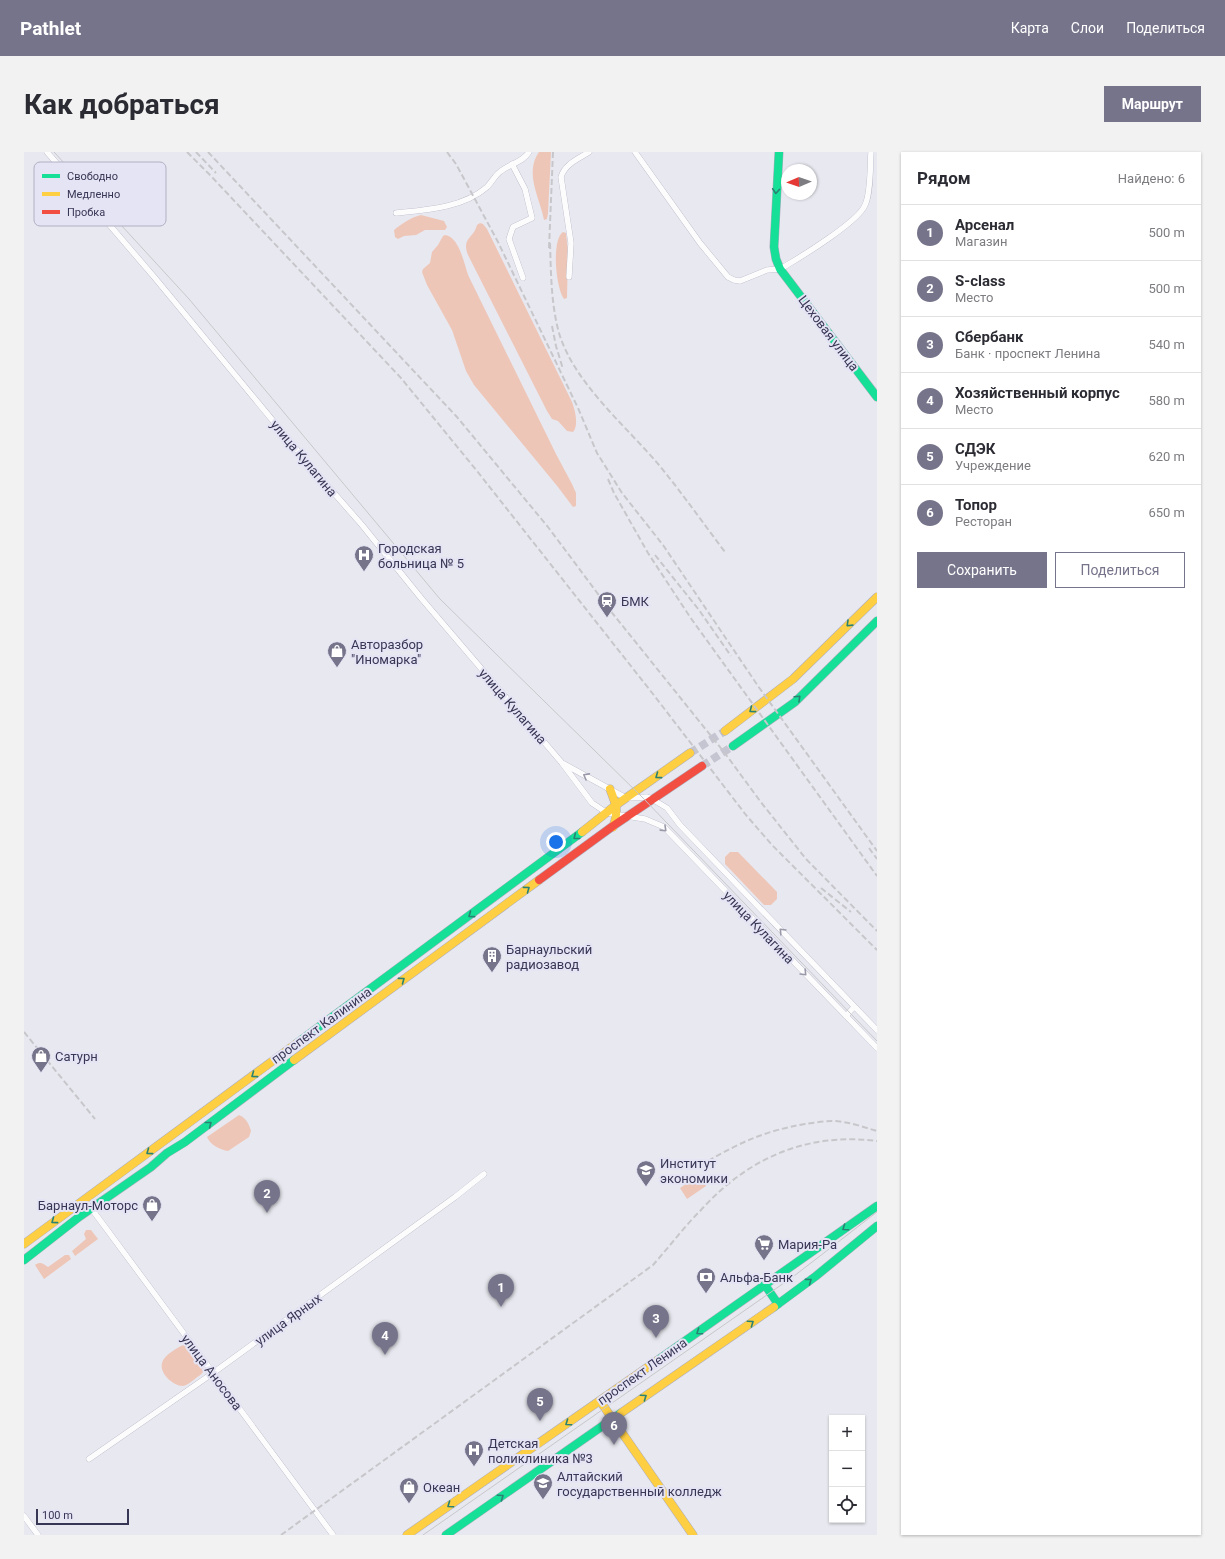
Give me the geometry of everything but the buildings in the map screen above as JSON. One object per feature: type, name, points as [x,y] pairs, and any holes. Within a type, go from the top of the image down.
[{"type":"main road","name":"Цеховая улица","points":[[779,152],[774,241],[776,259],[780,269],[877,397]]},
{"type":"main road","points":[[725,731],[793,679],[877,597]]},
{"type":"main road","points":[[733,746],[795,702],[877,621]]},
{"type":"main road","name":"проспект Калинина","points":[[24,1244],[607,814],[616,805],[690,753]]},
{"type":"main road","points":[[650,801],[702,766]]},
{"type":"main road","points":[[610,789],[618,815]]},
{"type":"main road","name":"проспект Калинина","points":[[24,1260],[91,1208],[151,1167],[167,1153],[185,1142],[336,1029],[650,801]]},
{"type":"main road","name":"проспект Калинина","points":[[612,828],[618,815]]},
{"type":"main road","points":[[85,1199],[91,1208]]},
{"type":"main road","name":"проспект Ленина","points":[[407,1535],[877,1206]]},
{"type":"main road","name":"проспект Ленина","points":[[446,1535],[778,1304],[816,1276],[877,1226]]},
{"type":"main road","points":[[765,1285],[778,1304]]},
{"type":"main road","points":[[600,1401],[693,1535]]},
{"type":"street","name":"улица Кулагина","points":[[47,152],[56,162]]},
{"type":"street","points":[[396,213],[421,211],[461,202],[474,196],[487,187],[500,172],[526,157],[529,152]]},
{"type":"street","points":[[569,276],[571,243],[561,177],[563,170],[570,163],[589,152]]},
{"type":"street","points":[[634,152],[700,243],[728,277],[740,281],[767,270],[780,269],[799,258],[852,221],[862,211],[867,199],[871,152]]},
{"type":"street","points":[[512,164],[525,189],[532,218],[513,227],[509,239],[523,278]]},
{"type":"street","name":"улица Кулагина","points":[[111,226],[312,468],[362,525],[421,598],[562,763],[592,803],[607,814],[645,819],[664,827],[877,1048]]},
{"type":"street","name":"улица Кулагина","points":[[562,763],[626,798],[647,797],[650,801],[667,808],[680,825],[877,1030]]},
{"type":"street","points":[[846,1016],[854,1006]]},
{"type":"street","name":"улица Ярных","points":[[89,1459],[214,1373],[440,1208],[484,1174]]},
{"type":"street","name":"улица Аносова","points":[[91,1208],[333,1535]]},
{"type":"street","points":[[24,1516],[38,1535]]},
{"type":"shaded area","points":[[539,152],[551,152],[548,213],[547,219],[544,220],[534,186],[533,177],[533,168]]},
{"type":"shaded area","points":[[421,215],[444,221],[447,227],[445,230],[425,230],[416,235],[404,236],[398,239],[395,237],[394,230],[414,217]]},
{"type":"shaded area","points":[[480,223],[487,229],[572,402],[576,422],[573,432],[567,431],[558,421],[552,419],[547,411],[468,255],[466,249],[467,241],[477,225]]},
{"type":"shaded area","points":[[563,232],[566,233],[568,252],[567,298],[564,299],[561,294],[556,265],[557,244],[559,237]]},
{"type":"shaded area","points":[[445,235],[454,241],[461,252],[469,277],[572,484],[576,493],[576,506],[573,507],[474,385],[466,371],[452,330],[427,285],[422,272],[423,269],[430,263],[432,252]]},
{"type":"shaded area","points":[[730,852],[738,852],[777,892],[777,899],[771,905],[764,905],[725,864],[725,857]]},
{"type":"shaded area","points":[[239,1115],[249,1126],[251,1131],[249,1137],[228,1151],[213,1145],[208,1140],[207,1137]]},
{"type":"shaded area","points":[[699,1175],[706,1186],[687,1199],[680,1188]]},
{"type":"shaded area","points":[[86,1230],[91,1230],[98,1239],[75,1256],[72,1251],[86,1239],[84,1234]]},
{"type":"shaded area","points":[[65,1255],[69,1255],[71,1259],[44,1279],[35,1265],[40,1263],[48,1267]]},
{"type":"shaded area","points":[[183,1345],[188,1346],[204,1369],[200,1375],[183,1386],[175,1384],[165,1375],[162,1363],[165,1357]]},
{"type":"tunnel","points":[[690,753],[725,731]]},
{"type":"tunnel","points":[[702,766],[733,746]]},
{"type":"tram line","points":[[54,152],[63,162]]},
{"type":"tram line","points":[[122,226],[189,299],[440,599],[642,797],[877,1041]]},
{"type":"tram line","points":[[423,1535],[794,1276],[877,1212]]},
{"type":"railway","points":[[187,152],[401,378],[477,471],[653,694],[746,815],[772,845],[877,950]]},
{"type":"railway","points":[[196,152],[216,173]]},
{"type":"railway","points":[[208,152],[457,417],[548,527],[613,614],[724,752],[760,801],[806,859],[877,931]]},
{"type":"railway","points":[[447,152],[456,164],[498,242],[578,408],[597,453],[622,493],[663,545],[758,686],[877,851]]},
{"type":"railway","points":[[549,248],[553,152]]},
{"type":"railway","points":[[550,243],[552,288],[556,322],[566,351],[576,369],[602,403],[659,465],[725,552]]},
{"type":"railway","points":[[552,326],[563,369]]},
{"type":"railway","points":[[608,479],[614,493],[648,553],[690,617],[877,876]]},
{"type":"railway","points":[[655,555],[699,610],[731,656]]},
{"type":"railway","points":[[869,848],[877,859]]},
{"type":"railway","points":[[821,888],[851,912]]},
{"type":"railway","points":[[24,1032],[95,1119]]},
{"type":"railway","points":[[708,1161],[755,1138],[778,1130],[805,1124],[838,1121],[855,1124],[877,1131]]},
{"type":"railway","points":[[281,1535],[653,1265],[695,1217],[719,1192],[738,1176],[759,1163],[780,1153],[803,1145],[851,1139],[877,1141]]},
{"type":"traffic: fast","points":[[779,152],[774,247],[776,259],[780,269],[877,397]]},
{"type":"traffic: fast","points":[[733,746],[795,702],[877,621]]},
{"type":"traffic: fast","points":[[297,1043],[582,832]]},
{"type":"traffic: fast","points":[[24,1260],[79,1217],[151,1167],[167,1153],[185,1142],[294,1060]]},
{"type":"traffic: fast","points":[[658,1360],[877,1206]]},
{"type":"traffic: fast","points":[[774,1307],[816,1276],[877,1226]]},
{"type":"traffic: fast","points":[[765,1285],[778,1304]]},
{"type":"traffic: fast","points":[[446,1535],[621,1413]]},
{"type":"traffic: slow","points":[[725,731],[793,679],[877,597]]},
{"type":"traffic: slow","points":[[582,832],[616,805],[690,753]]},
{"type":"traffic: slow","points":[[610,789],[616,808],[616,816],[613,827]]},
{"type":"traffic: slow","points":[[294,1060],[539,880]]},
{"type":"traffic: slow","points":[[24,1244],[297,1043]]},
{"type":"traffic: slow","points":[[621,1413],[774,1307]]},
{"type":"traffic: slow","points":[[407,1535],[658,1360]]},
{"type":"traffic: slow","points":[[600,1401],[693,1535]]},
{"type":"traffic: jam","points":[[539,880],[613,826],[702,766]]},
{"type":"place","name":"Городская больница № 5","points":[[364,572]]},
{"type":"place","name":"БМК","points":[[607,618]]},
{"type":"place","name":"Авторазбор \"Иномарка\"","points":[[337,668]]},
{"type":"place","name":"Барнаульский радиозавод","points":[[492,973]]},
{"type":"place","name":"Сатурн","points":[[41,1073]]},
{"type":"place","name":"Институт экономики","points":[[646,1187]]},
{"type":"place","name":"S-class","points":[[267,1213]]},
{"type":"place","name":"Барнаул-Моторс","points":[[152,1222]]},
{"type":"place","name":"Мария-Ра","points":[[764,1261]]},
{"type":"place","name":"Альфа-Банк","points":[[706,1294]]},
{"type":"place","name":"Арсенал","points":[[501,1307]]},
{"type":"place","name":"Сбербанк","points":[[656,1338]]},
{"type":"place","name":"Хозяйственный корпус","points":[[385,1355]]},
{"type":"place","name":"СДЭК","points":[[540,1421]]},
{"type":"place","name":"Топор","points":[[614,1445]]},
{"type":"place","name":"Детская поликлиника №3","points":[[474,1467]]},
{"type":"place","name":"Алтайский государственный колледж","points":[[543,1500]]},
{"type":"place","name":"Океан","points":[[409,1504]]}]
